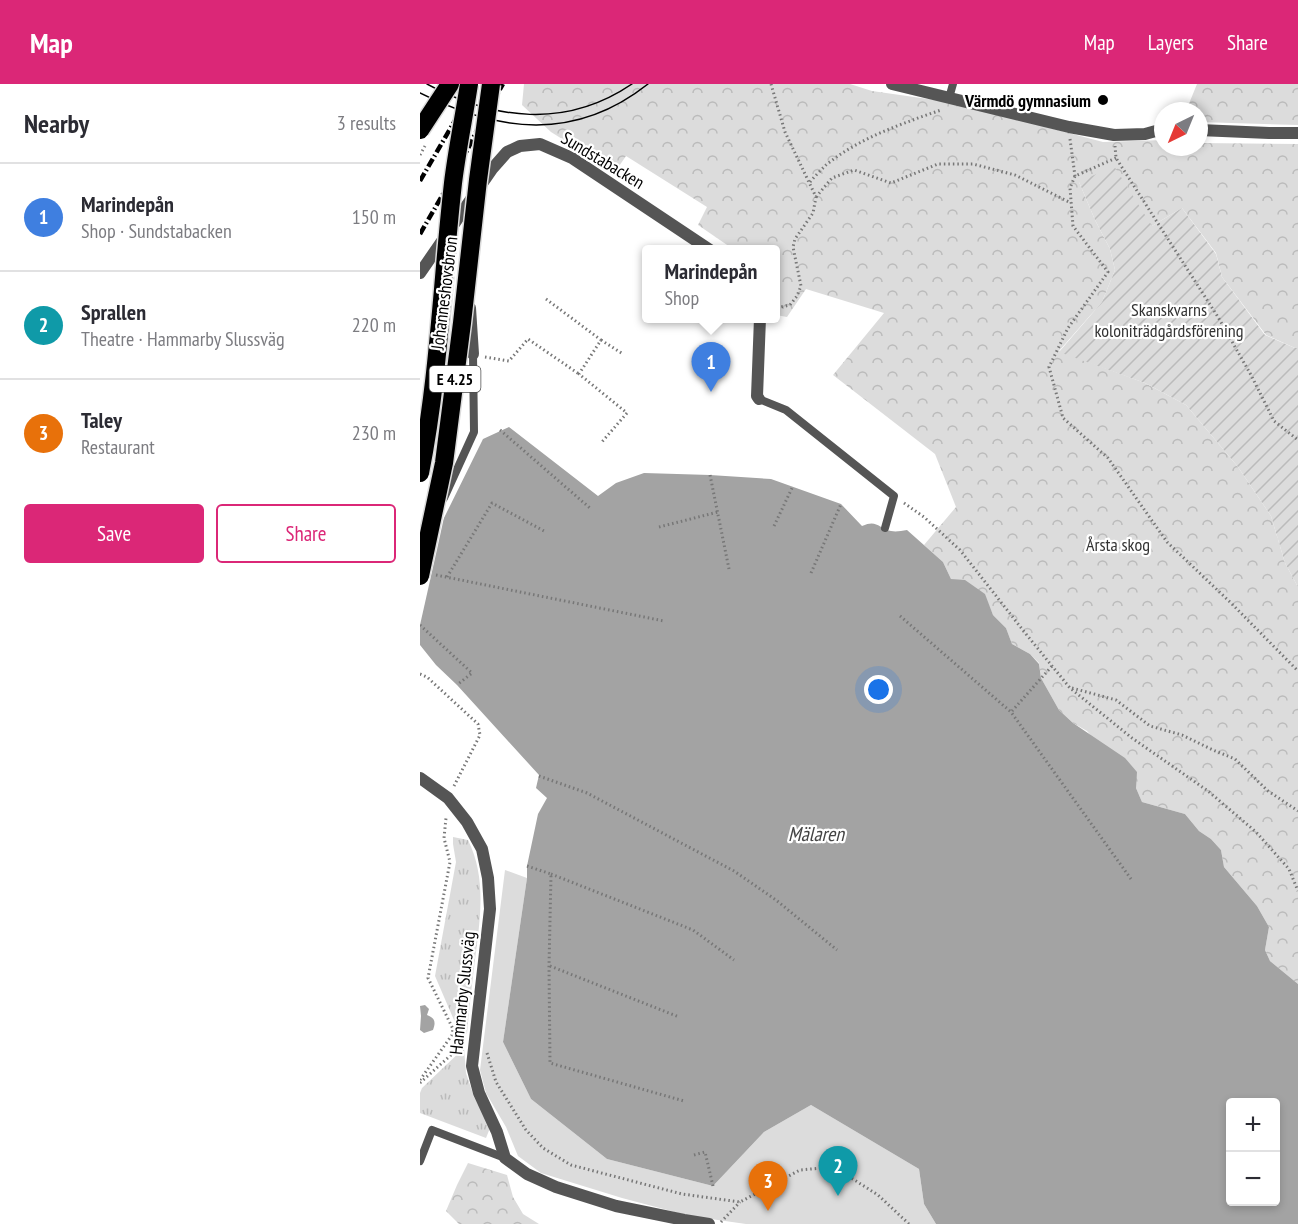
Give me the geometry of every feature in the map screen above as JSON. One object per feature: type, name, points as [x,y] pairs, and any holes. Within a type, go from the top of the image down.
[{"type":"highway","points":[[420,130],[450,84]]},
{"type":"highway","points":[[453,182],[453,127],[458,84]]},
{"type":"highway","name":"Johanneshovsbron","points":[[420,473],[435,374],[453,182],[469,84]]},
{"type":"highway","name":"Johanneshovsbron","points":[[424,574],[444,463],[491,84]]},
{"type":"highway","points":[[478,180],[500,84]]},
{"type":"street","points":[[892,84],[1069,127],[1113,135],[1154,131]]},
{"type":"street","points":[[1208,131],[1269,134],[1298,133]]},
{"type":"street","name":"Sundstabacken","points":[[420,273],[492,169],[507,152],[520,146],[540,144],[572,158],[704,245]]},
{"type":"street","points":[[442,244],[460,261],[469,287],[473,354]]},
{"type":"street","points":[[759,399],[760,323]]},
{"type":"street","name":"Hammarby Slussväg","points":[[420,778],[448,798],[467,822],[482,849],[488,878],[490,909],[472,1066],[479,1093],[497,1132],[505,1158]]},
{"type":"street","points":[[505,1158],[527,1174],[556,1188],[616,1206],[709,1224]]},
{"type":"lane","points":[[949,98],[953,84]]},
{"type":"lane","points":[[420,543],[424,541],[474,432],[473,354]]},
{"type":"lane","points":[[759,399],[786,410],[894,496],[885,528]]},
{"type":"lane","points":[[420,1161],[432,1130],[505,1158]]},
{"type":"path","points":[[771,84],[785,132],[816,197]]},
{"type":"path","points":[[810,182],[826,165],[856,145],[894,126],[965,102]]},
{"type":"path","points":[[1069,127],[1075,176],[1070,188],[1073,226],[1108,272],[1068,328],[1048,368],[1063,418],[1108,458],[1167,542],[1298,671]]},
{"type":"path","points":[[1113,135],[1116,158],[1218,316],[1274,421],[1298,440]]},
{"type":"path","points":[[1075,176],[1116,158]]},
{"type":"path","points":[[780,307],[790,305],[801,286],[793,247],[795,239],[813,213],[816,197],[832,178],[854,170],[891,183],[939,164],[973,164],[1015,175],[1071,203]]},
{"type":"path","points":[[546,299],[623,354]]},
{"type":"path","points":[[473,354],[510,361],[528,339],[579,374],[627,413],[602,443]]},
{"type":"path","points":[[579,374],[601,340]]},
{"type":"path","points":[[500,430],[591,510]]},
{"type":"path","points":[[710,475],[729,569]]},
{"type":"path","points":[[774,526],[793,486]]},
{"type":"path","points":[[894,496],[924,517],[960,550],[1070,688],[1132,738],[1208,791],[1256,832],[1289,869],[1298,891]]},
{"type":"path","points":[[447,577],[492,503],[544,531]]},
{"type":"path","points":[[811,573],[841,504]]},
{"type":"path","points":[[659,527],[718,512]]},
{"type":"path","points":[[424,574],[664,621]]},
{"type":"path","points":[[900,616],[1011,712],[1131,879]]},
{"type":"path","points":[[420,625],[472,673],[458,685]]},
{"type":"path","points":[[1011,712],[1052,666]]},
{"type":"path","points":[[420,674],[427,677],[478,724],[480,735],[448,798],[444,838],[450,862],[428,978],[453,1029],[452,1035],[420,1081]]},
{"type":"path","points":[[1070,688],[1116,700],[1150,726],[1182,735],[1235,759],[1268,791],[1298,811]]},
{"type":"path","points":[[539,776],[587,793],[734,871],[776,900],[837,950]]},
{"type":"path","points":[[526,866],[693,930],[734,960]]},
{"type":"path","points":[[551,874],[550,1063],[684,1101]]},
{"type":"path","points":[[549,966],[680,1017]]},
{"type":"path","points":[[420,1081],[477,1031],[485,1044],[496,1082],[526,1130],[543,1148],[571,1165],[616,1178],[682,1194],[740,1202]]},
{"type":"path","points":[[694,1155],[705,1152],[713,1186]]},
{"type":"path","points":[[719,1224],[740,1202],[800,1170],[834,1167],[878,1194],[909,1224]]},
{"type":"green space","name":"Årsta skog","points":[[524,84],[850,84],[872,91],[956,103],[1103,142],[1154,140],[1154,156],[1208,156],[1208,143],[1298,144],[1298,348],[1266,335],[1222,277],[1216,253],[1182,208],[1152,226],[1079,182],[1110,249],[1115,270],[1102,302],[1059,351],[1145,383],[1186,405],[1238,467],[1271,516],[1285,563],[1298,587],[1298,984],[1270,961],[1265,950],[1269,927],[1257,906],[1224,867],[1221,850],[1199,831],[1185,814],[1142,802],[1136,788],[1087,731],[1073,723],[1059,710],[1041,678],[1039,663],[1030,654],[1012,644],[1006,628],[993,615],[984,594],[951,579],[943,562],[924,545],[956,507],[935,454],[833,375],[884,313],[806,289],[787,317],[780,316],[780,245],[727,245],[698,225],[707,207],[626,156],[615,172],[551,132],[522,105]]},
{"type":"green space","points":[[1197,84],[1298,84],[1298,125],[1208,122],[1208,102],[1190,102]]},
{"type":"green space","name":"Skanskvarns koloniträdgårdsförening","points":[[1114,166],[1152,226],[1182,208],[1216,254],[1222,277],[1265,335],[1298,348],[1298,587],[1285,563],[1271,516],[1238,467],[1186,405],[1145,383],[1059,352],[1102,302],[1115,270],[1110,249],[1079,182]]},
{"type":"green space","points":[[453,837],[468,840],[474,854],[480,884],[479,930],[467,1034],[457,1027],[435,976],[456,862]]},
{"type":"green space","points":[[505,870],[527,878],[503,1042],[531,1099],[607,1159],[713,1186],[764,1132],[811,1105],[919,1169],[924,1204],[936,1224],[746,1224],[690,1216],[541,1173],[518,1156],[506,1127],[486,1093],[480,1070]]},
{"type":"green space","points":[[464,1048],[466,1073],[474,1097],[490,1128],[486,1138],[420,1113],[422,1088]]},
{"type":"green space","points":[[468,1163],[507,1175],[513,1197],[523,1214],[539,1224],[459,1224],[446,1211]]},
{"type":"water","name":"Mälaren","points":[[509,427],[598,496],[616,483],[644,473],[771,479],[841,504],[862,526],[871,523],[891,531],[907,530],[943,562],[951,579],[965,580],[985,594],[993,615],[1006,628],[1012,644],[1030,654],[1039,664],[1041,678],[1059,710],[1073,723],[1125,758],[1137,772],[1136,788],[1142,802],[1185,814],[1199,831],[1211,839],[1221,850],[1224,867],[1257,906],[1269,927],[1265,950],[1270,961],[1298,984],[1298,1224],[936,1224],[924,1204],[919,1169],[811,1105],[764,1132],[713,1186],[607,1159],[531,1099],[503,1042],[527,866],[538,814],[547,798],[536,788],[539,775],[420,645],[420,578],[442,522],[483,439]]},
{"type":"water","points":[[425,1005],[429,1009],[427,1015],[433,1019],[434,1025],[433,1030],[424,1033],[420,1030],[420,1006]]},
{"type":"pier","points":[[446,508],[420,625],[420,575],[439,521]]},
{"type":"tram line","points":[[427,84],[478,106],[504,112],[530,114],[556,113],[582,108],[607,98],[632,84]]},
{"type":"tram line","points":[[420,93],[478,116],[507,123],[536,125],[564,123],[593,115],[620,103],[648,84]]},
{"type":"railway","points":[[420,181],[476,84]]},
{"type":"railway","points":[[420,234],[503,84]]},
{"type":"place","name":"Värmdö gymnasium","points":[[1103,100]]},
{"type":"place","name":"Marindepån","points":[[711,392]]},
{"type":"place","name":"Sprallen","points":[[838,1196]]},
{"type":"place","name":"Taley","points":[[768,1211]]}]
